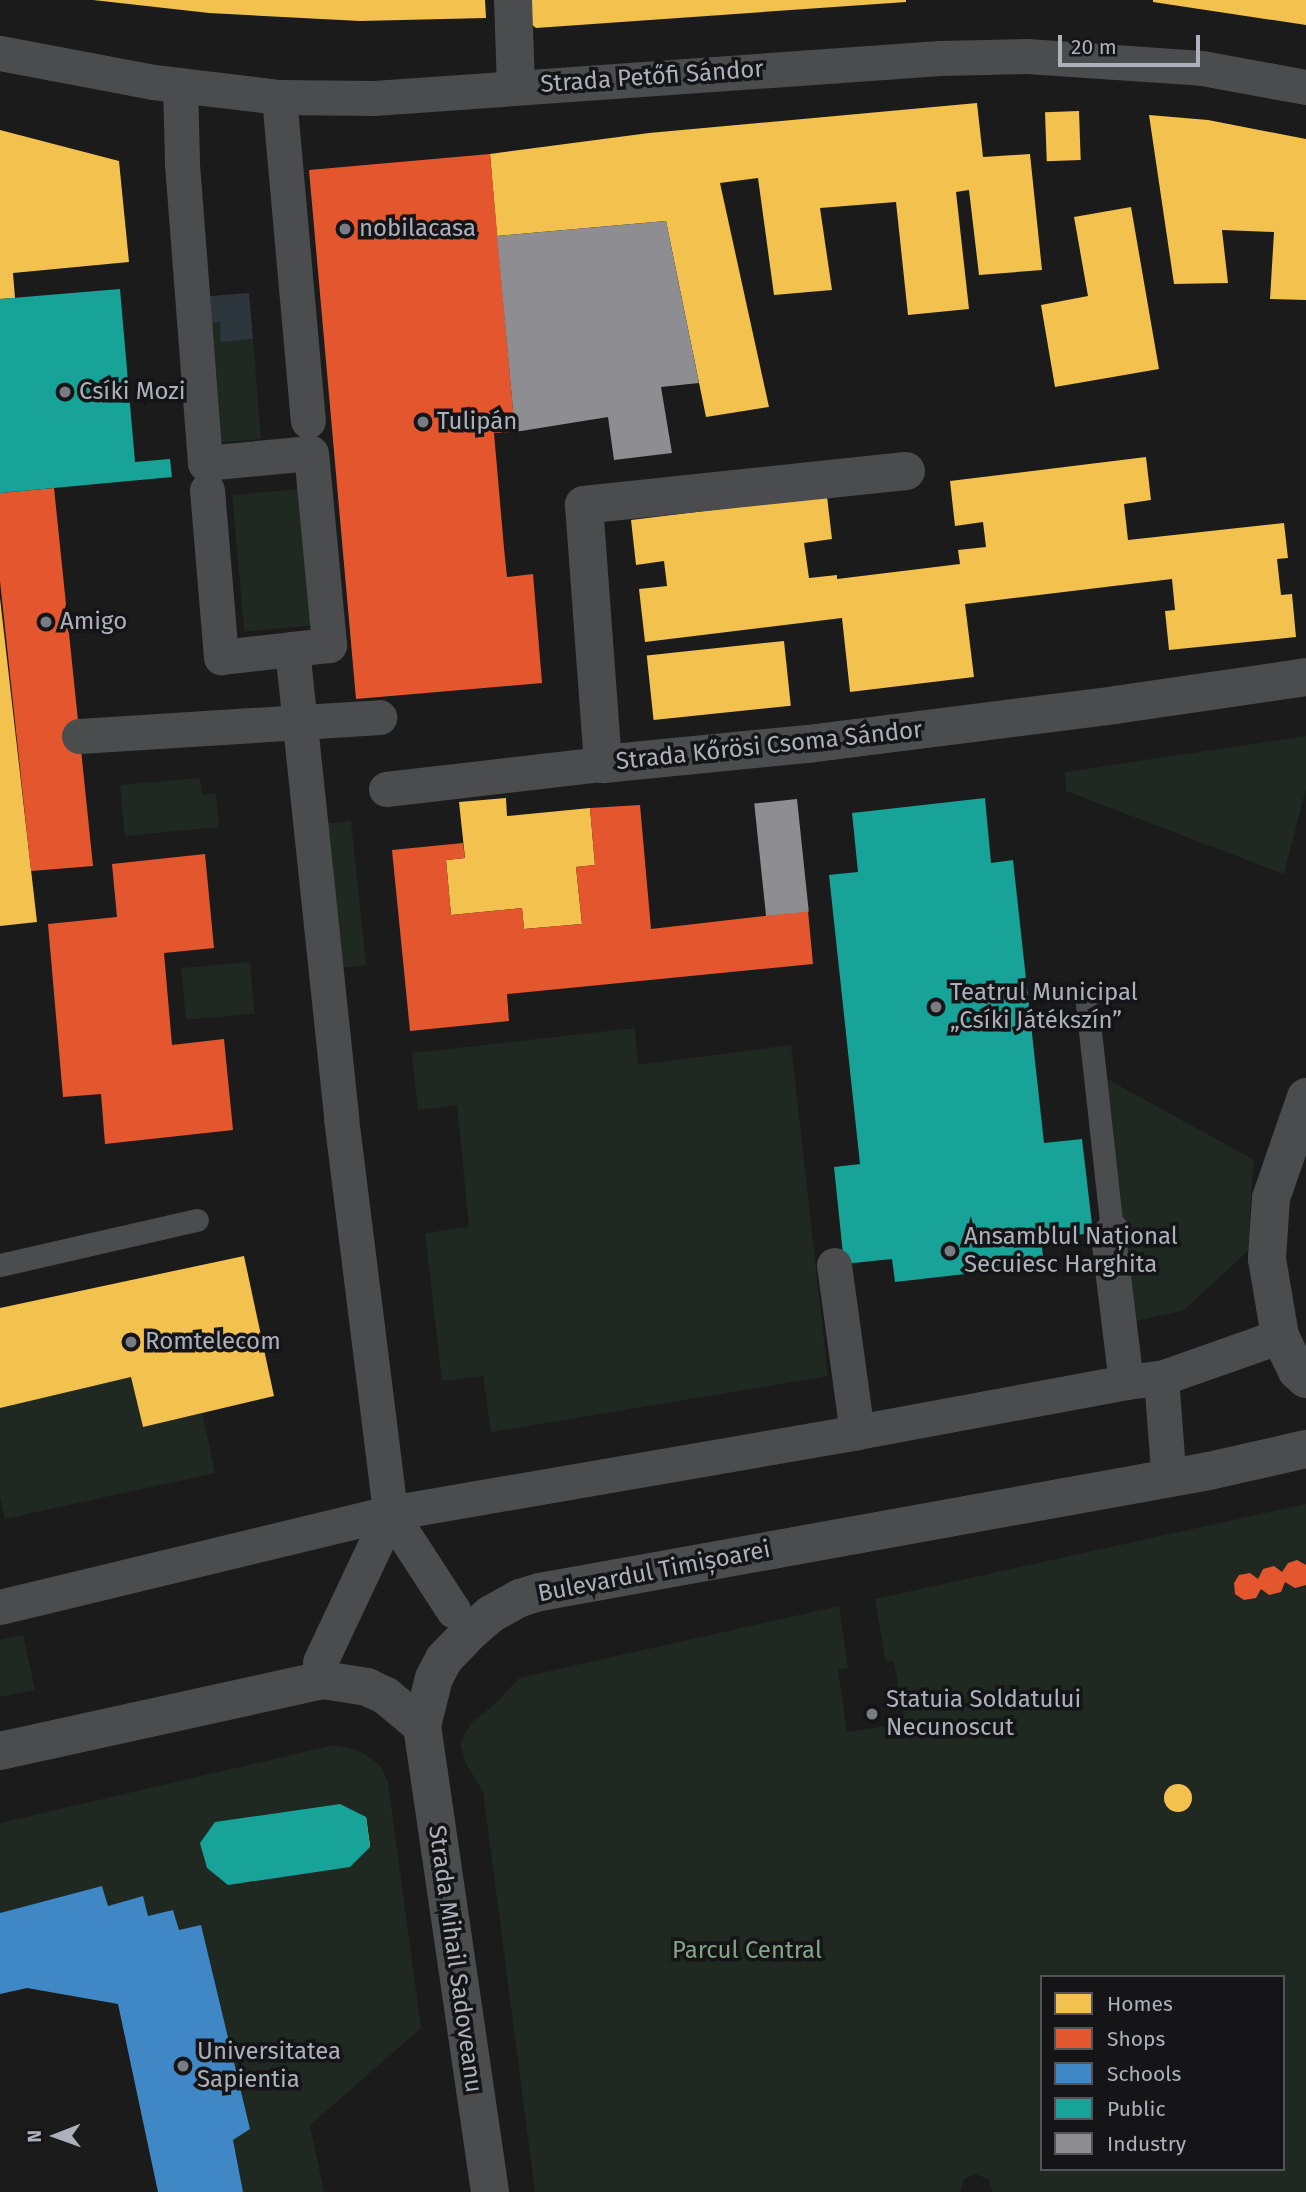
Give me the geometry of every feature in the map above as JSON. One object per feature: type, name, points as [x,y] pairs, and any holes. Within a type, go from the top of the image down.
[{"type":"street","points":[[513,0],[516,86]]},
{"type":"street","name":"Strada Petőfi Sándor","points":[[0,53],[180,85],[279,97],[374,98],[940,58],[1027,56],[1202,68],[1306,87]]},
{"type":"street","points":[[180,85],[182,164],[205,463],[311,453],[329,645],[221,657],[207,491]]},
{"type":"street","points":[[279,97],[308,421]]},
{"type":"street","name":"Strada Kőrösi Csoma Sándor","points":[[906,471],[584,505],[603,764],[808,744],[1115,705],[1306,677]]},
{"type":"street","points":[[292,649],[341,1118],[390,1513],[453,1609]]},
{"type":"street","points":[[79,736],[379,717]]},
{"type":"street","points":[[386,789],[603,764]]},
{"type":"street","points":[[1306,1097],[1271,1198],[1267,1259],[1280,1336],[1297,1371],[1306,1379]]},
{"type":"street","points":[[1112,1231],[1108,1236],[1126,1382]]},
{"type":"street","points":[[834,1265],[857,1432]]},
{"type":"street","points":[[0,1607],[390,1513],[1161,1378],[1263,1342]]},
{"type":"street","points":[[1161,1378],[1167,1457]]},
{"type":"street","name":"Bulevardul Timișoarei","points":[[422,1726],[434,1678],[444,1659],[491,1614],[520,1598],[565,1587],[1209,1471],[1306,1449]]},
{"type":"street","points":[[320,1662],[390,1513]]},
{"type":"street","points":[[0,1751],[323,1680],[349,1683],[376,1692],[422,1726]]},
{"type":"street","name":"Strada Mihail Sadoveanu","points":[[422,1726],[490,2192]]},
{"type":"lane","points":[[1087,1004],[1112,1231]]},
{"type":"lane","points":[[0,1265],[197,1220]]},
{"type":"green space","points":[[220,322],[222,342],[253,339],[261,439],[209,443],[200,324]]},
{"type":"green space","points":[[301,489],[313,625],[244,631],[232,495]]},
{"type":"green space","points":[[1306,736],[1306,788],[1284,874],[1066,791],[1065,772]]},
{"type":"green space","points":[[200,778],[202,795],[216,793],[219,827],[125,836],[120,785]]},
{"type":"green space","points":[[351,821],[366,965],[330,969],[315,825]]},
{"type":"green space","points":[[250,962],[255,1014],[186,1020],[181,968]]},
{"type":"green space","points":[[635,1028],[638,1065],[791,1045],[828,1376],[491,1432],[483,1376],[442,1381],[425,1233],[469,1227],[457,1105],[418,1110],[412,1053]]},
{"type":"green space","points":[[1098,1074],[1254,1160],[1250,1209],[1251,1248],[1184,1310],[1123,1324]]},
{"type":"green space","points":[[131,1377],[143,1427],[202,1413],[215,1473],[5,1519],[0,1496],[0,1408]]},
{"type":"green space","name":"Parcul Central","points":[[1306,1504],[1306,2192],[993,2192],[988,2179],[975,2174],[964,2179],[960,2192],[535,2192],[483,1791],[466,1764],[460,1743],[472,1722],[494,1705],[519,1678],[839,1606],[848,1668],[838,1670],[847,1732],[905,1723],[894,1661],[886,1662],[875,1599]]},
{"type":"green space","points":[[23,1635],[35,1690],[0,1697],[0,1640]]},
{"type":"green space","points":[[334,1745],[357,1750],[369,1757],[381,1767],[388,1782],[421,2028],[310,2125],[324,2192],[243,2192],[233,2140],[250,2129],[201,1926],[179,1930],[173,1910],[148,1916],[143,1896],[108,1906],[102,1886],[0,1913],[0,1823]]},
{"type":"shaded area","points":[[249,293],[253,339],[221,342],[220,322],[200,324],[197,297]]},
{"type":"building: Homes","points":[[93,0],[485,0],[486,18],[360,21],[209,13]]},
{"type":"building: Homes","points":[[525,0],[906,2],[536,28],[526,20]]},
{"type":"building: Homes","points":[[1306,0],[1306,25],[1153,2]]},
{"type":"building: Homes","points":[[977,103],[983,157],[1030,154],[1042,270],[979,275],[969,190],[956,192],[969,309],[908,315],[896,202],[820,208],[832,290],[774,295],[758,178],[720,183],[769,407],[706,417],[666,221],[497,236],[490,154],[649,133]]},
{"type":"building: Homes","points":[[1079,111],[1081,160],[1047,161],[1045,112]]},
{"type":"building: Homes","points":[[1149,115],[1208,120],[1306,139],[1306,300],[1270,299],[1274,232],[1222,230],[1228,283],[1174,284]]},
{"type":"building: Homes","points":[[0,130],[119,161],[129,262],[13,273],[15,298],[0,299]]},
{"type":"building: Homes","points":[[1131,207],[1159,369],[1055,387],[1041,305],[1088,296],[1074,217]]},
{"type":"building: Homes","points":[[1146,457],[1151,500],[1124,504],[1128,540],[1284,523],[1288,558],[1277,559],[1281,595],[1292,594],[1296,637],[1169,650],[1165,611],[1175,610],[1172,579],[965,604],[974,677],[850,692],[842,618],[645,642],[639,589],[667,586],[664,561],[636,565],[631,520],[827,496],[832,539],[804,543],[809,578],[837,575],[837,579],[960,564],[958,550],[986,547],[983,522],[955,526],[950,481]]},
{"type":"building: Homes","points":[[0,598],[37,922],[0,926]]},
{"type":"building: Homes","points":[[784,641],[791,706],[654,720],[647,655]]},
{"type":"building: Homes","points":[[506,798],[507,816],[590,808],[595,865],[576,867],[582,924],[524,929],[522,908],[451,915],[446,860],[465,858],[459,802]]},
{"type":"building: Homes","name":"Romtelecom","points":[[244,1256],[274,1396],[143,1427],[131,1377],[0,1408],[0,1308]]},
{"type":"building: Homes","points":[[1178,1784],[1188,1788],[1192,1798],[1188,1808],[1178,1812],[1168,1808],[1164,1798],[1168,1788]]},
{"type":"building: Homes","points":[[366,1817],[370,1847],[342,1851],[338,1821]]},
{"type":"building: Shops","name":"Tulipán","points":[[490,154],[515,432],[494,433],[504,548],[507,577],[533,574],[542,683],[356,699],[309,170]]},
{"type":"building: Shops","points":[[54,488],[93,866],[31,871],[0,581],[0,493]]},
{"type":"building: Shops","points":[[640,805],[651,929],[808,911],[813,964],[507,994],[509,1021],[410,1031],[392,850],[463,843],[465,858],[446,860],[451,915],[522,908],[524,929],[582,924],[576,867],[595,865],[590,808]]},
{"type":"building: Shops","points":[[205,854],[214,948],[164,953],[172,1045],[224,1039],[233,1130],[105,1144],[101,1094],[63,1097],[48,924],[117,917],[112,864]]},
{"type":"building: Shops","points":[[1297,1560],[1306,1565],[1306,1585],[1295,1588],[1285,1582],[1281,1592],[1269,1595],[1261,1589],[1256,1598],[1244,1600],[1235,1594],[1234,1583],[1239,1575],[1250,1573],[1258,1579],[1263,1569],[1274,1566],[1282,1572],[1288,1563]]},
{"type":"building: Schools","name":"Universitatea Sapientia","points":[[102,1886],[108,1906],[143,1896],[148,1916],[173,1910],[179,1930],[201,1925],[250,2129],[233,2140],[243,2192],[158,2192],[118,2004],[27,1988],[0,1994],[0,1913]]},
{"type":"building: Public","name":"Csíki Mozi","points":[[120,289],[135,462],[170,459],[172,477],[0,493],[0,299]]},
{"type":"building: Public","name":"Teatrul Municipal „Csíki Játékszín”","points":[[985,798],[991,863],[1013,860],[1044,1143],[1082,1139],[1093,1233],[1041,1239],[1044,1265],[895,1282],[892,1259],[844,1264],[834,1167],[860,1164],[829,875],[858,872],[852,813]]},
{"type":"building: Public","points":[[340,1804],[366,1817],[370,1847],[350,1867],[228,1885],[207,1868],[200,1843],[215,1822]]},
{"type":"building: Industry","points":[[666,221],[699,383],[661,387],[672,453],[614,460],[608,417],[515,432],[497,236]]},
{"type":"building: Industry","points":[[797,799],[809,911],[766,916],[754,803]]},
{"type":"place","name":"nobilacasa","points":[[345,229]]},
{"type":"place","name":"Csíki Mozi","points":[[65,392]]},
{"type":"place","name":"Tulipán","points":[[423,422]]},
{"type":"place","name":"Amigo","points":[[46,622]]},
{"type":"place","name":"Teatrul Municipal „Csíki Játékszín”","points":[[936,1007]]},
{"type":"place","name":"Ansamblul Național Secuiesc Harghita","points":[[950,1251]]},
{"type":"place","name":"Romtelecom","points":[[131,1342]]},
{"type":"place","name":"Statuia Soldatului Necunoscut","points":[[872,1714]]},
{"type":"place","name":"Universitatea Sapientia","points":[[183,2066]]}]
